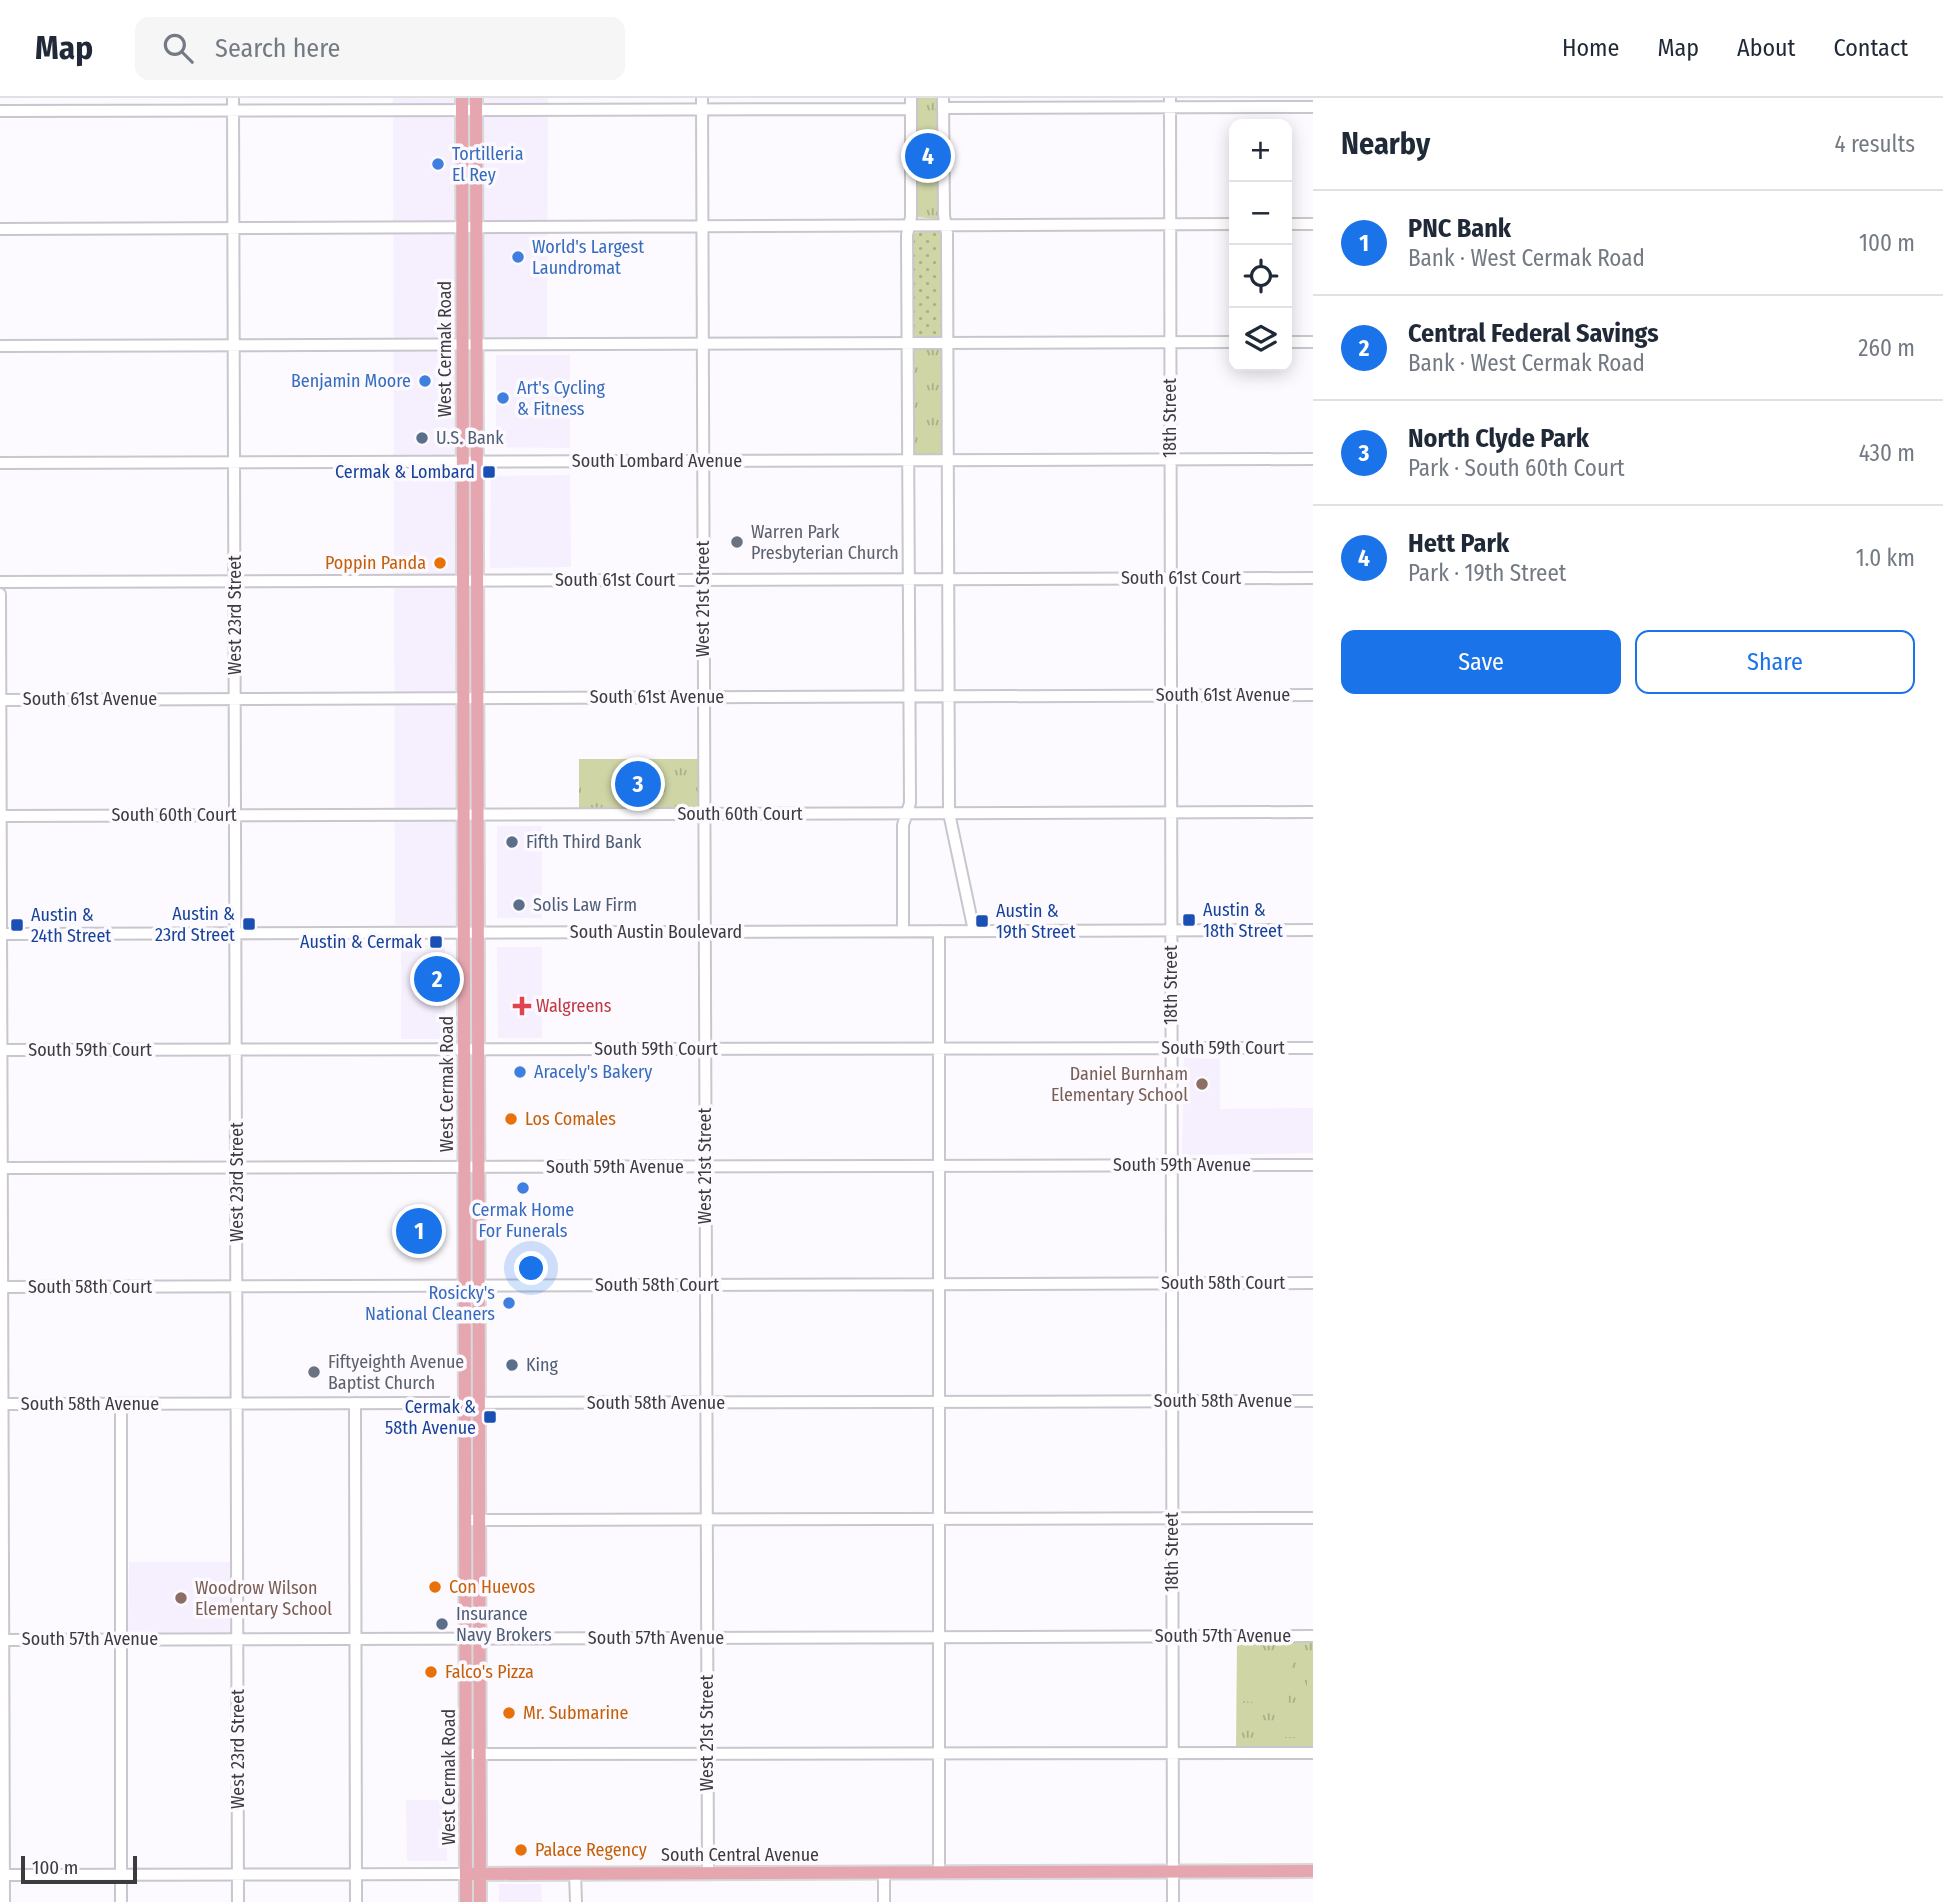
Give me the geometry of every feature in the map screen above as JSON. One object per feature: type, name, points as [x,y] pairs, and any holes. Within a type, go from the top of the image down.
[{"type":"main road","name":"West Cermak Road","points":[[462,104],[463,461],[470,581],[473,1874],[480,1902]]},
{"type":"main road","name":"West Cermak Road","points":[[470,581],[477,461],[476,104]]},
{"type":"main road","name":"South Central Avenue","points":[[473,1874],[1313,1871]]},
{"type":"main road","name":"West Cermak Road","points":[[466,1902],[473,1874]]},
{"type":"street","name":"West 23rd Street","points":[[233,98],[238,1902]]},
{"type":"street","points":[[974,931],[949,813],[943,103],[1170,102],[1313,107]]},
{"type":"street","name":"18th Street","points":[[1170,102],[1173,1902]]},
{"type":"street","points":[[0,111],[233,111],[462,104],[911,103],[907,343],[909,813],[902,825],[903,931]]},
{"type":"street","name":"West 21st Street","points":[[702,104],[708,1872]]},
{"type":"street","points":[[0,229],[1229,224]]},
{"type":"street","points":[[1292,224],[1313,224]]},
{"type":"street","points":[[0,346],[1229,342]]},
{"type":"street","points":[[1292,342],[1313,342]]},
{"type":"street","name":"South Lombard Avenue","points":[[0,463],[1313,459]]},
{"type":"street","name":"South 61st Court","points":[[0,582],[1313,578]]},
{"type":"street","points":[[0,594],[4,1902]]},
{"type":"street","name":"South 61st Avenue","points":[[0,699],[1313,695]]},
{"type":"street","name":"South 60th Court","points":[[0,816],[1313,812]]},
{"type":"street","name":"South Austin Boulevard","points":[[0,934],[1313,930]]},
{"type":"street","points":[[939,931],[939,1872]]},
{"type":"street","name":"South 59th Court","points":[[1,1051],[1313,1048]]},
{"type":"street","name":"South 59th Avenue","points":[[2,1168],[1313,1165]]},
{"type":"street","name":"South 58th Court","points":[[1,1287],[1313,1283]]},
{"type":"street","name":"South 58th Avenue","points":[[1,1404],[1313,1401]]},
{"type":"street","points":[[121,1404],[121,1902]]},
{"type":"street","points":[[355,1404],[356,1902]]},
{"type":"street","points":[[472,1520],[1313,1518]]},
{"type":"street","name":"South 57th Avenue","points":[[2,1640],[1313,1636]]},
{"type":"street","points":[[473,1754],[1313,1752]]},
{"type":"street","points":[[884,1873],[884,1902]]},
{"type":"street","name":"South Central Avenue","points":[[2,1875],[473,1874]]},
{"type":"street","points":[[575,1874],[576,1902]]},
{"type":"shaded area","points":[[393,98],[457,98],[461,925],[395,925]]},
{"type":"shaded area","points":[[483,98],[548,98],[547,338],[483,340]]},
{"type":"shaded area","points":[[496,355],[570,355],[570,448],[496,447]]},
{"type":"shaded area","points":[[570,475],[571,567],[490,568],[491,476]]},
{"type":"shaded area","points":[[497,826],[542,826],[542,918],[497,918]]},
{"type":"shaded area","points":[[401,944],[445,946],[445,1039],[401,1039]]},
{"type":"shaded area","points":[[497,947],[542,947],[542,1038],[498,1038]]},
{"type":"shaded area","name":"Daniel Burnham Elementary School","points":[[1184,1058],[1220,1059],[1220,1109],[1313,1108],[1313,1153],[1182,1155]]},
{"type":"shaded area","name":"Woodrow Wilson Elementary School","points":[[129,1562],[234,1562],[234,1633],[128,1633]]},
{"type":"shaded area","points":[[406,1800],[447,1800],[447,1861],[407,1861]]},
{"type":"shaded area","points":[[499,1884],[541,1884],[542,1902],[499,1902]]},
{"type":"green space","points":[[916,98],[940,98],[940,215],[937,219],[916,217]]},
{"type":"green space","points":[[940,230],[943,234],[942,337],[914,337],[912,233]]},
{"type":"green space","points":[[915,349],[941,349],[944,352],[942,455],[916,455],[913,452],[912,353]]},
{"type":"green space","points":[[579,759],[698,759],[698,809],[579,809]]},
{"type":"green space","points":[[580,762],[634,762],[635,783],[592,784],[591,792],[581,792]]},
{"type":"green space","points":[[1237,1640],[1313,1640],[1313,1749],[1236,1749]]},
{"type":"green space","points":[[1248,1652],[1292,1652],[1288,1706],[1241,1701],[1241,1657]]},
{"type":"green space","points":[[1307,1666],[1313,1666],[1313,1702],[1307,1702]]},
{"type":"green space","points":[[1313,1709],[1313,1737],[1276,1737],[1276,1710]]},
{"type":"place","name":"Hett Park","points":[[928,156]]},
{"type":"place","name":"Tortilleria El Rey","points":[[438,164]]},
{"type":"place","name":"World's Largest Laundromat","points":[[518,257]]},
{"type":"place","name":"Benjamin Moore","points":[[425,381]]},
{"type":"place","name":"Art's Cycling & Fitness","points":[[503,398]]},
{"type":"place","name":"U.S. Bank","points":[[422,438]]},
{"type":"place","name":"Cermak & Lombard","points":[[489,472]]},
{"type":"place","name":"Warren Park Presbyterian Church","points":[[737,542]]},
{"type":"place","name":"Poppin Panda","points":[[440,563]]},
{"type":"place","name":"North Clyde Park","points":[[638,784]]},
{"type":"place","name":"Fifth Third Bank","points":[[512,842]]},
{"type":"place","name":"Solis Law Firm","points":[[519,905]]},
{"type":"place","name":"Austin & 18th Street","points":[[1189,920]]},
{"type":"place","name":"Austin & 19th Street","points":[[982,921]]},
{"type":"place","name":"Austin & 23rd Street","points":[[249,924]]},
{"type":"place","name":"Austin & 24th Street","points":[[17,925]]},
{"type":"place","name":"Austin & Cermak","points":[[436,942]]},
{"type":"place","name":"Central Federal Savings","points":[[437,979]]},
{"type":"place","name":"Walgreens","points":[[522,1006]]},
{"type":"place","name":"Aracely's Bakery","points":[[520,1072]]},
{"type":"place","name":"Daniel Burnham Elementary School","points":[[1202,1084]]},
{"type":"place","name":"Los Comales","points":[[511,1119]]},
{"type":"place","name":"Cermak Home For Funerals","points":[[523,1188]]},
{"type":"place","name":"PNC Bank","points":[[419,1231]]},
{"type":"place","name":"Rosicky's National Cleaners","points":[[509,1303]]},
{"type":"place","name":"King","points":[[512,1365]]},
{"type":"place","name":"Fiftyeighth Avenue Baptist Church","points":[[314,1372]]},
{"type":"place","name":"Cermak & 58th Avenue","points":[[490,1417]]},
{"type":"place","name":"Con Huevos","points":[[435,1587]]},
{"type":"place","name":"Woodrow Wilson Elementary School","points":[[181,1598]]},
{"type":"place","name":"Insurance Navy Brokers","points":[[442,1624]]},
{"type":"place","name":"Falco's Pizza","points":[[431,1672]]},
{"type":"place","name":"Mr. Submarine","points":[[509,1713]]},
{"type":"place","name":"Palace Regency","points":[[521,1850]]}]
